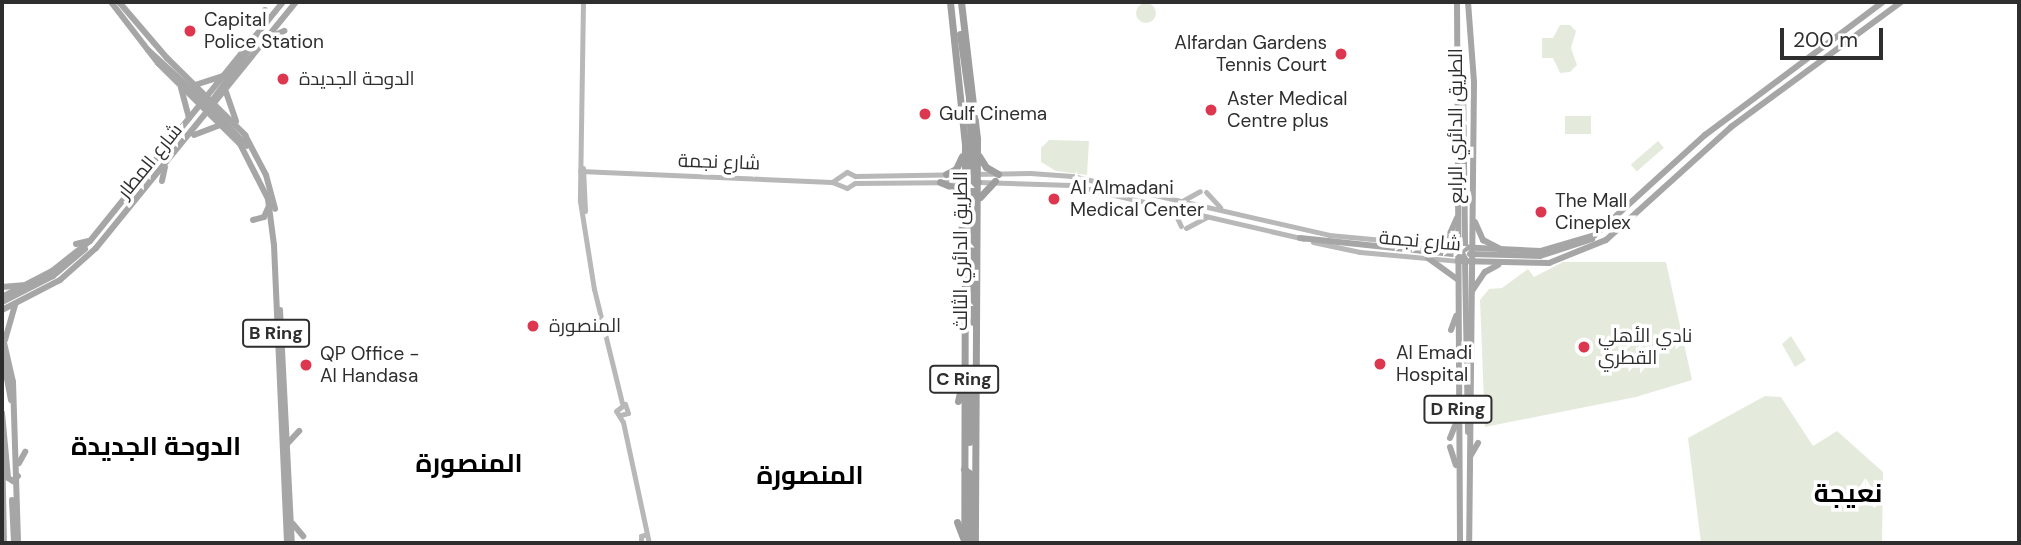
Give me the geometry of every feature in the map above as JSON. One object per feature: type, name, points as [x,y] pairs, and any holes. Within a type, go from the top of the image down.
[{"type":"highway","name":"الطريق الدائري الثالث","points":[[950,2],[965,145],[978,204],[975,454],[968,543]]},
{"type":"highway","name":"الطريق الدائري الثالث","points":[[961,2],[978,152],[975,165]]},
{"type":"highway","points":[[964,18],[967,2]]},
{"type":"highway","points":[[952,14],[967,76],[975,165],[971,178],[971,303],[976,340]]},
{"type":"highway","points":[[946,174],[957,168],[965,145]]},
{"type":"highway","points":[[978,152],[985,167],[997,178],[985,188],[978,204]]},
{"type":"highway","name":"الطريق الدائري الثالث","points":[[968,543],[964,486],[965,205],[971,178]]},
{"type":"highway","points":[[940,182],[958,190],[965,205]]},
{"type":"highway","points":[[958,240],[965,216]]},
{"type":"highway","points":[[977,273],[984,287]]},
{"type":"highway","points":[[964,356],[969,451],[975,454]]},
{"type":"highway","points":[[958,401],[964,373]]},
{"type":"highway","points":[[958,416],[964,435]]},
{"type":"highway","points":[[975,438],[981,416]]},
{"type":"highway","points":[[964,469],[969,476],[968,543]]},
{"type":"highway","points":[[957,505],[964,486]]},
{"type":"highway","points":[[957,522],[968,543]]},
{"type":"main road","name":"B Ring","points":[[111,2],[147,50],[180,86],[237,126],[255,149],[277,219],[292,543]]},
{"type":"main road","name":"B Ring","points":[[119,2],[148,32],[167,58],[195,85],[221,125],[248,154],[268,199],[274,245],[287,543]]},
{"type":"main road","name":"شارع المطار","points":[[2,310],[60,280],[139,204],[185,142],[225,76],[283,2]]},
{"type":"main road","name":"شارع المطار","points":[[2,300],[28,285],[92,239],[189,120],[227,90],[296,2]]},
{"type":"main road","points":[[584,2],[580,145],[584,223],[645,535],[649,543]]},
{"type":"main road","name":"الطريق الدائري الرابع","points":[[1457,2],[1459,213],[1472,293],[1469,543]]},
{"type":"main road","name":"الطريق الدائري الرابع","points":[[1460,543],[1458,284],[1472,215],[1474,82],[1468,2]]},
{"type":"main road","name":"شارع نجمة","points":[[997,178],[1060,183],[1169,206],[1348,250],[1428,258],[1557,248],[1595,235],[1705,135],[1883,2]]},
{"type":"main road","name":"شارع نجمة","points":[[855,180],[940,182],[971,178],[1080,177],[1316,232],[1436,245],[1502,264],[1549,263],[1606,240],[1731,127],[1901,2]]},
{"type":"main road","points":[[265,9],[265,24]]},
{"type":"main road","points":[[268,39],[284,31]]},
{"type":"main road","points":[[139,204],[257,35]]},
{"type":"main road","points":[[164,46],[167,58]]},
{"type":"main road","points":[[147,50],[255,149]]},
{"type":"main road","points":[[1459,59],[1465,96],[1466,409],[1471,454]]},
{"type":"main road","points":[[195,85],[225,76]]},
{"type":"main road","points":[[180,86],[189,120]]},
{"type":"main road","points":[[227,90],[237,126]]},
{"type":"main road","points":[[185,142],[204,128],[221,125]]},
{"type":"main road","points":[[164,139],[174,138]]},
{"type":"main road","points":[[145,165],[145,176]]},
{"type":"main road","points":[[162,181],[166,165]]},
{"type":"main road","points":[[832,182],[849,172],[855,180]]},
{"type":"main road","name":"شارع نجمة","points":[[581,173],[832,182],[849,188],[855,180],[946,174],[971,178]]},
{"type":"main road","points":[[842,176],[842,184]]},
{"type":"main road","points":[[1181,200],[1203,192],[1226,211]]},
{"type":"main road","points":[[253,220],[267,215],[268,199]]},
{"type":"main road","points":[[1169,206],[1183,227],[1196,219],[1216,217]]},
{"type":"main road","points":[[1436,245],[1448,238],[1459,213]]},
{"type":"main road","points":[[1472,215],[1483,240],[1508,251]]},
{"type":"main road","points":[[1300,238],[1465,255],[1540,256],[1574,248],[1595,235]]},
{"type":"main road","points":[[76,244],[92,239]]},
{"type":"main road","points":[[2,300],[61,271],[92,239]]},
{"type":"main road","points":[[93,261],[96,248]]},
{"type":"main road","points":[[1428,258],[1447,268],[1458,284],[1451,330]]},
{"type":"main road","points":[[1472,293],[1483,274],[1502,264]]},
{"type":"main road","points":[[2,287],[28,285]]},
{"type":"main road","points":[[5,342],[9,314],[16,303]]},
{"type":"main road","points":[[2,334],[16,430],[19,491],[16,543]]},
{"type":"main road","points":[[2,352],[15,416]]},
{"type":"main road","points":[[279,393],[286,432]]},
{"type":"main road","points":[[620,404],[628,408],[622,418]]},
{"type":"main road","points":[[2,413],[8,478],[13,481],[18,475]]},
{"type":"main road","points":[[1450,438],[1458,416]]},
{"type":"main road","points":[[16,430],[24,438]]},
{"type":"main road","points":[[287,446],[299,431]]},
{"type":"main road","points":[[2,442],[4,543]]},
{"type":"main road","points":[[1471,454],[1478,443]]},
{"type":"main road","points":[[1450,447],[1458,471]]},
{"type":"main road","points":[[18,465],[24,452]]},
{"type":"main road","points":[[16,543],[12,500],[19,491]]},
{"type":"main road","points":[[4,498],[12,500]]},
{"type":"main road","points":[[293,523],[303,536]]},
{"type":"main road","points":[[641,543],[645,535]]},
{"type":"green space","points":[[1146,3],[1153,6],[1156,13],[1153,20],[1146,23],[1139,20],[1136,13],[1139,6]]},
{"type":"green space","points":[[1560,25],[1570,25],[1576,31],[1571,48],[1577,65],[1570,72],[1560,73],[1553,58],[1542,58],[1542,38],[1553,38]]},
{"type":"green space","points":[[1565,116],[1591,116],[1591,134],[1565,134]]},
{"type":"green space","points":[[1049,140],[1089,141],[1087,175],[1056,171],[1041,162],[1041,148]]},
{"type":"green space","points":[[1658,141],[1664,148],[1637,171],[1631,165]]},
{"type":"green space","name":"نادي الأهلي القطري","points":[[1563,262],[1666,262],[1692,380],[1636,397],[1485,427],[1480,300],[1489,289],[1502,288],[1528,269],[1534,277]]},
{"type":"green space","points":[[1791,336],[1806,360],[1795,367],[1782,344]]},
{"type":"green space","points":[[1765,396],[1781,397],[1813,446],[1837,431],[1883,472],[1882,543],[1701,543],[1688,438]]},
{"type":"place","name":"Capital Police Station","points":[[190,31]]},
{"type":"place","name":"Alfardan Gardens Tennis Court","points":[[1341,54]]},
{"type":"place","name":"الدوحة الجديدة","points":[[283,79]]},
{"type":"place","name":"Aster Medical Centre plus","points":[[1211,110]]},
{"type":"place","name":"Gulf Cinema","points":[[925,114]]},
{"type":"place","name":"Al Almadani Medical Center","points":[[1054,199]]},
{"type":"place","name":"The Mall Cineplex","points":[[1541,212]]},
{"type":"place","name":"المنصورة","points":[[533,326]]},
{"type":"place","name":"نادي الأهلي القطري","points":[[1584,347]]},
{"type":"place","name":"Al Emadi Hospital","points":[[1380,364]]},
{"type":"place","name":"QP Office - Al Handasa","points":[[306,365]]},
{"type":"district","name":"الدوحة الجديدة","points":[[156,447]]},
{"type":"district","name":"المنصورة","points":[[469,464]]},
{"type":"district","name":"المنصورة","points":[[810,476]]},
{"type":"district","name":"نعيجة","points":[[1848,494]]}]
